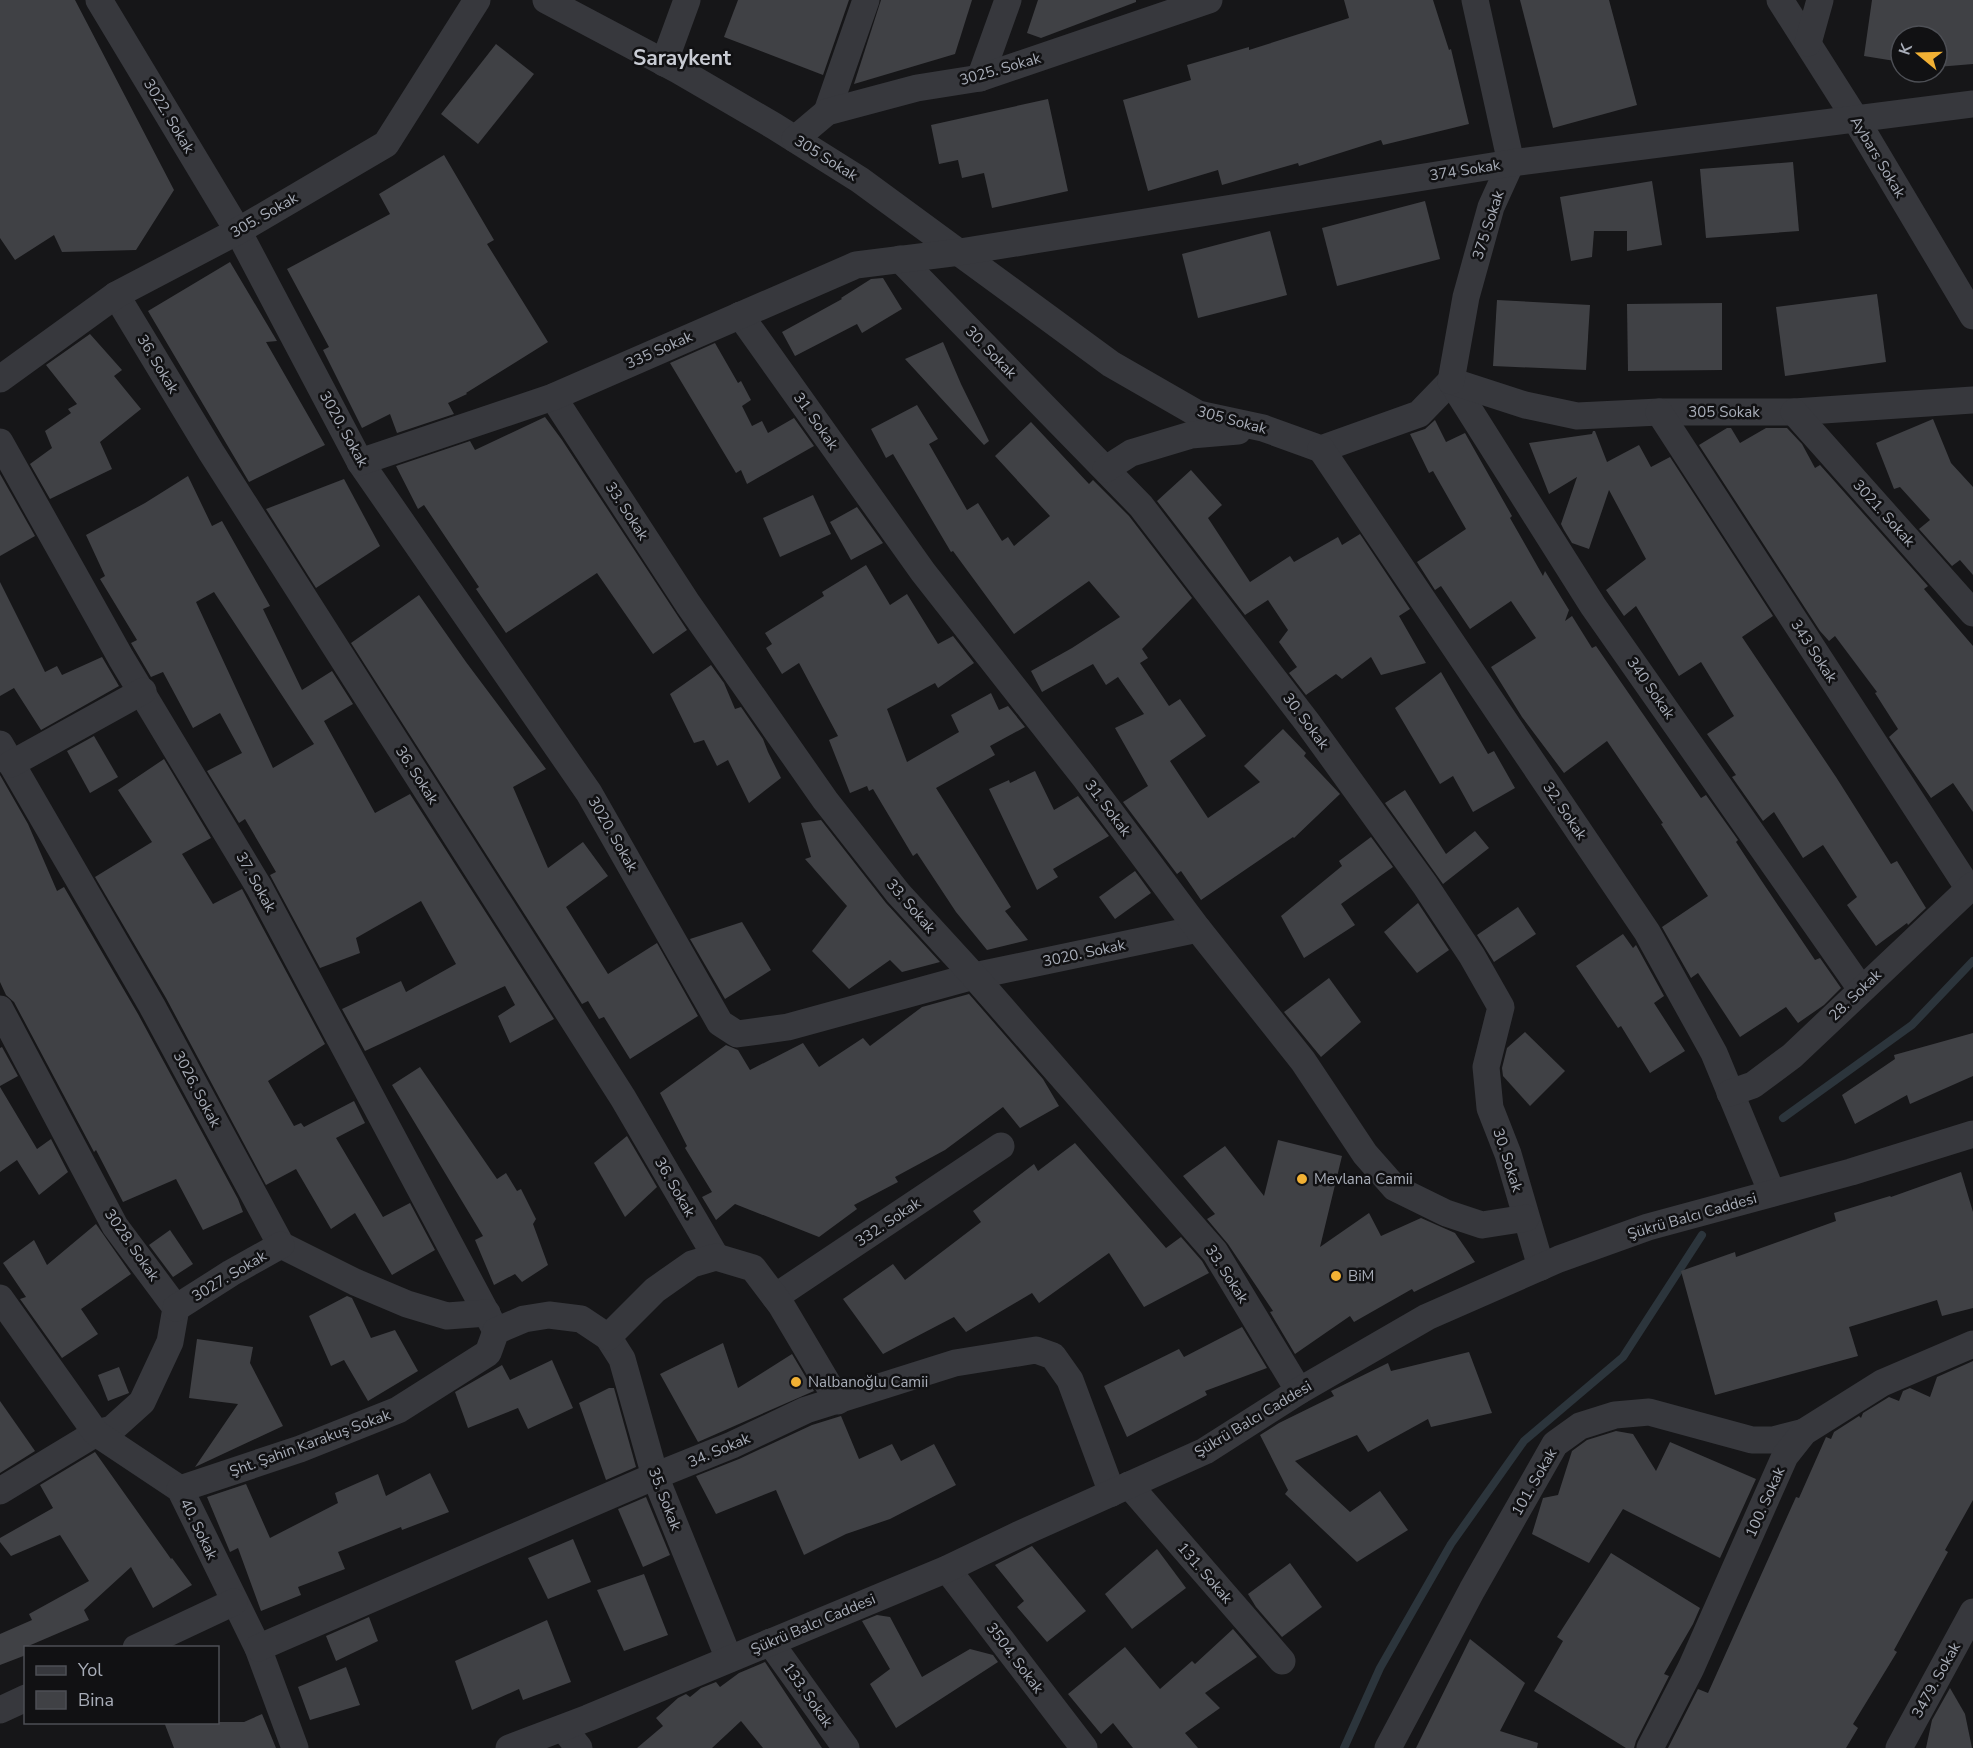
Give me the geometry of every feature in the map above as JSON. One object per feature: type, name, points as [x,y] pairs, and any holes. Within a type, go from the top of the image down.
[{"type":"street","name":"3022. Sokak","points":[[99,0],[238,231]]},
{"type":"street","name":"305. Sokak","points":[[0,379],[116,295],[238,231],[386,144],[477,0]]},
{"type":"street","name":"305 Sokak","points":[[546,0],[664,63],[795,139],[860,180],[1111,364],[1198,414],[1263,428],[1321,449]]},
{"type":"street","points":[[664,63],[687,0]]},
{"type":"street","points":[[827,112],[866,0]]},
{"type":"street","points":[[980,78],[1008,0]]},
{"type":"street","name":"3025. Sokak","points":[[795,139],[827,112],[917,88],[980,78],[1209,0]]},
{"type":"street","points":[[1475,0],[1510,163]]},
{"type":"street","name":"Aybars Sokak","points":[[1780,0],[1855,118],[1973,316]]},
{"type":"street","points":[[1808,44],[1820,0]]},
{"type":"street","name":"374 Sokak","points":[[960,252],[1510,163],[1973,104]]},
{"type":"street","name":"375 Sokak","points":[[1451,381],[1469,286],[1491,207],[1510,163]]},
{"type":"street","name":"3020. Sokak","points":[[238,231],[360,462],[590,793],[720,1023],[737,1034],[788,1027],[974,976],[1198,929]]},
{"type":"street","name":"335 Sokak","points":[[360,462],[553,397],[856,265],[960,252]]},
{"type":"street","name":"30. Sokak","points":[[900,259],[1141,506],[1307,722],[1425,885],[1472,956],[1501,1007],[1486,1066],[1490,1108],[1508,1154],[1541,1267]]},
{"type":"street","name":"36. Sokak","points":[[116,295],[217,462],[623,1098],[716,1257]]},
{"type":"street","name":"31. Sokak","points":[[740,315],[923,572],[1085,778],[1198,929],[1303,1061],[1365,1154],[1395,1188],[1446,1213],[1482,1225],[1526,1218]]},
{"type":"street","name":"305 Sokak","points":[[1451,381],[1525,405],[1577,416],[1659,412],[1794,412],[1973,400]]},
{"type":"street","points":[[1321,449],[1419,414],[1451,381]]},
{"type":"street","name":"340 Sokak","points":[[1451,381],[1593,606],[1861,989]]},
{"type":"street","name":"33. Sokak","points":[[553,397],[688,604],[825,800],[898,893],[974,976],[1215,1252],[1299,1390]]},
{"type":"street","name":"343 Sokak","points":[[1659,412],[1971,887]]},
{"type":"street","name":"3021. Sokak","points":[[1794,412],[1973,613]]},
{"type":"street","points":[[1106,469],[1131,453],[1191,435],[1263,428]]},
{"type":"street","name":"37. Sokak","points":[[0,442],[115,648],[259,886],[491,1322]]},
{"type":"street","name":"32. Sokak","points":[[1321,449],[1647,932],[1714,1053],[1772,1193]]},
{"type":"street","points":[[5,754],[143,692]]},
{"type":"street","name":"3026. Sokak","points":[[5,754],[152,1006],[281,1245]]},
{"type":"street","name":"28. Sokak","points":[[1730,1093],[1753,1085],[1792,1056],[1971,887]]},
{"type":"street","name":"3028. Sokak","points":[[0,1009],[115,1226],[176,1308]]},
{"type":"street","name":"Şükrü Balcı Caddesi","points":[[509,1748],[571,1738],[729,1659],[947,1569],[1205,1451],[1299,1390],[1427,1317],[1541,1267],[1648,1227],[1851,1172],[1973,1134]]},
{"type":"street","name":"332. Sokak","points":[[775,1297],[1001,1146]]},
{"type":"street","points":[[281,1245],[355,1282],[407,1304],[447,1316],[491,1322],[549,1315],[581,1319],[608,1337],[655,1290],[692,1264],[716,1257],[753,1268],[775,1297],[838,1401]]},
{"type":"street","name":"3027. Sokak","points":[[176,1308],[231,1272],[281,1245]]},
{"type":"street","name":"40. Sokak","points":[[0,1298],[96,1433],[180,1489],[258,1648],[295,1748]]},
{"type":"street","points":[[0,1491],[96,1433],[112,1429],[142,1402],[170,1342],[176,1308]]},
{"type":"street","name":"Şht. Şahin Karakuş Sokak","points":[[180,1489],[300,1449],[398,1410],[488,1353],[491,1322]]},
{"type":"street","name":"35. Sokak","points":[[608,1337],[622,1359],[655,1476],[729,1659]]},
{"type":"street","name":"100. Sokak","points":[[1650,1748],[1691,1668],[1785,1456],[1804,1432],[1882,1383],[1973,1344]]},
{"type":"street","name":"34. Sokak","points":[[258,1648],[655,1476],[732,1445],[806,1410],[955,1363],[1036,1350],[1053,1356],[1070,1380],[1120,1489]]},
{"type":"street","name":"101. Sokak","points":[[1388,1748],[1472,1590],[1555,1444],[1580,1426],[1615,1415],[1649,1412],[1752,1440],[1773,1440],[1804,1432]]},
{"type":"street","name":"131. Sokak","points":[[1120,1489],[1282,1661]]},
{"type":"street","name":"3504. Sokak","points":[[947,1569],[1084,1748]]},
{"type":"street","points":[[138,1646],[234,1602]]},
{"type":"street","name":"3479. Sokak","points":[[1899,1748],[1973,1612]]},
{"type":"street","name":"133. Sokak","points":[[770,1642],[846,1748]]},
{"type":"street","points":[[0,1710],[24,1699]]},
{"type":"building","points":[[0,0],[75,0],[174,190],[136,250],[62,252],[54,235],[15,260],[0,238]]},
{"type":"building","points":[[738,0],[849,0],[823,75],[724,37]]},
{"type":"building","points":[[881,0],[972,0],[955,54],[854,84]]},
{"type":"building","points":[[1038,0],[1136,0],[1136,2],[1041,38],[1027,33]]},
{"type":"building","points":[[1344,0],[1433,0],[1449,50],[1451,49],[1469,124],[1383,145],[1381,140],[1299,166],[1298,163],[1222,185],[1218,170],[1148,191],[1123,100],[1191,80],[1187,65],[1249,47],[1249,50],[1349,18]]},
{"type":"building","points":[[1520,0],[1609,0],[1637,105],[1553,128]]},
{"type":"building","points":[[1872,0],[1973,0],[1973,64],[1949,66],[1949,24],[1889,24],[1889,60],[1864,56]]},
{"type":"building","points":[[496,44],[534,74],[478,144],[441,114]]},
{"type":"building","points":[[1048,99],[1068,191],[992,208],[984,173],[962,178],[958,160],[939,164],[931,125]]},
{"type":"building","points":[[444,155],[494,240],[487,244],[548,342],[467,394],[448,403],[454,414],[397,433],[390,414],[362,428],[323,350],[329,347],[287,269],[390,214],[379,194]]},
{"type":"building","points":[[1793,162],[1799,231],[1706,238],[1700,169]]},
{"type":"building","points":[[1652,181],[1662,245],[1627,251],[1627,231],[1594,231],[1592,257],[1571,261],[1560,197]]},
{"type":"building","points":[[1425,201],[1440,259],[1337,286],[1322,228]]},
{"type":"building","points":[[1270,231],[1287,295],[1198,318],[1182,254]]},
{"type":"building","points":[[230,262],[277,341],[266,342],[325,445],[249,482],[148,311]]},
{"type":"building","points":[[883,278],[902,309],[862,333],[857,324],[795,356],[782,332],[842,299],[871,279]]},
{"type":"building","points":[[1877,294],[1886,362],[1785,376],[1776,307]]},
{"type":"building","points":[[1497,300],[1590,305],[1586,370],[1493,366]]},
{"type":"building","points":[[1722,303],[1722,370],[1628,371],[1627,304]]},
{"type":"building","points":[[90,334],[122,370],[114,376],[141,409],[100,442],[112,469],[50,499],[30,464],[52,448],[45,431],[71,413],[68,409],[77,404],[46,365]]},
{"type":"building","points":[[943,342],[989,441],[984,445],[905,359]]},
{"type":"building","points":[[715,343],[738,383],[741,381],[751,400],[742,406],[752,426],[762,421],[768,433],[794,418],[814,446],[747,484],[741,470],[736,473],[670,363]]},
{"type":"building","points":[[917,405],[938,439],[929,444],[967,510],[978,503],[1002,541],[1008,537],[1014,546],[1050,516],[995,456],[1031,422],[1089,484],[1093,480],[1129,516],[1192,598],[1142,649],[1148,658],[1140,663],[1169,706],[1180,699],[1206,736],[1170,761],[1208,818],[1260,782],[1244,766],[1283,729],[1306,753],[1304,756],[1340,794],[1294,838],[1201,900],[1181,871],[1177,874],[1123,802],[1148,786],[1115,728],[1144,714],[1118,677],[1106,685],[1093,664],[1042,692],[1031,671],[1120,617],[1089,581],[1014,634],[953,551],[951,552],[893,454],[886,458],[871,429]]},
{"type":"building","points":[[545,417],[687,630],[653,654],[597,573],[506,633],[476,589],[479,587],[424,505],[418,509],[396,466],[470,441],[475,450]]},
{"type":"building","points":[[1933,419],[1951,463],[1973,487],[1973,575],[1960,560],[1952,566],[1919,529],[1930,520],[1900,487],[1894,489],[1876,443]]},
{"type":"building","points":[[1435,420],[1446,442],[1465,433],[1543,576],[1545,571],[1569,610],[1565,621],[1572,616],[1592,648],[1596,646],[1701,798],[1706,795],[1738,840],[1736,842],[1815,960],[1820,958],[1841,988],[1824,1005],[1798,1023],[1786,1007],[1740,1037],[1698,973],[1691,978],[1662,927],[1708,896],[1661,824],[1663,823],[1607,741],[1564,773],[1522,717],[1491,667],[1536,638],[1511,601],[1470,629],[1441,586],[1435,590],[1417,562],[1466,529],[1433,471],[1429,473],[1410,434],[1425,429]]},
{"type":"building","points":[[1727,428],[1731,428],[1740,443],[1766,428],[1787,428],[1802,444],[1815,468],[1820,465],[1928,586],[1924,589],[1973,646],[1973,812],[1953,783],[1931,798],[1889,737],[1898,729],[1875,693],[1877,692],[1835,636],[1829,641],[1820,631],[1699,445]]},
{"type":"building","points":[[1595,431],[1607,462],[1639,445],[1651,467],[1670,457],[1773,616],[1742,637],[1891,864],[1897,861],[1926,908],[1908,925],[1907,923],[1876,946],[1847,905],[1857,897],[1823,845],[1803,858],[1774,812],[1763,821],[1732,777],[1736,775],[1707,734],[1734,716],[1701,662],[1679,676],[1636,606],[1624,616],[1606,590],[1646,559],[1609,490],[1589,549],[1572,543],[1564,530],[1561,524],[1577,477],[1549,494],[1529,443],[1592,434]]},
{"type":"building","points":[[1191,470],[1222,505],[1208,518],[1250,582],[1290,556],[1294,562],[1338,537],[1342,545],[1360,534],[1410,609],[1399,616],[1426,663],[1381,675],[1371,657],[1342,679],[1336,674],[1306,695],[1289,673],[1297,667],[1279,642],[1288,630],[1268,600],[1245,615],[1157,501]]},
{"type":"building","points":[[0,474],[35,536],[0,556]]},
{"type":"building","points":[[188,476],[212,526],[222,521],[270,606],[263,609],[302,690],[332,671],[353,704],[324,721],[375,813],[410,794],[554,1019],[510,1043],[498,1016],[515,1005],[505,986],[365,1051],[342,1009],[401,981],[406,992],[456,964],[421,901],[356,938],[360,953],[320,968],[270,875],[276,872],[245,819],[239,823],[207,771],[242,753],[220,713],[193,728],[163,672],[151,677],[131,643],[137,640],[100,579],[105,576],[86,535],[145,503]],"holes":[[[214,592],[314,744],[273,768],[196,602]]]},
{"type":"building","points":[[344,479],[380,546],[316,588],[266,509]]},
{"type":"building","points":[[813,495],[831,534],[780,557],[763,518]]},
{"type":"building","points":[[857,507],[883,543],[851,560],[830,522]]},
{"type":"building","points":[[866,565],[890,605],[907,594],[938,644],[953,636],[974,663],[938,688],[935,683],[887,709],[907,762],[959,732],[951,715],[991,693],[999,710],[1008,706],[1025,727],[990,746],[995,755],[936,788],[1011,907],[1005,911],[1028,940],[987,950],[956,912],[917,853],[913,856],[873,789],[869,791],[867,786],[850,793],[829,740],[838,736],[799,663],[782,674],[766,648],[772,644],[765,633],[824,596],[822,592]]},
{"type":"building","points":[[0,582],[45,672],[57,666],[62,675],[102,657],[119,686],[41,730],[14,688],[0,696]]},
{"type":"building","points":[[419,595],[546,769],[513,787],[548,868],[583,842],[608,876],[566,907],[608,974],[657,943],[698,1016],[630,1059],[604,1017],[599,1019],[588,1001],[582,1004],[351,643]]},
{"type":"building","points":[[711,665],[724,683],[735,709],[741,707],[763,739],[781,778],[749,803],[728,760],[717,766],[704,740],[694,743],[670,694]]},
{"type":"building","points":[[1441,672],[1488,754],[1494,751],[1515,788],[1473,812],[1453,776],[1440,784],[1395,708]]},
{"type":"building","points":[[94,736],[118,777],[90,793],[67,751]]},
{"type":"building","points":[[164,759],[211,838],[182,854],[213,904],[242,889],[325,1044],[268,1081],[294,1126],[301,1123],[304,1127],[354,1101],[365,1123],[336,1138],[383,1217],[410,1203],[435,1250],[392,1275],[355,1213],[331,1229],[296,1169],[266,1185],[166,998],[95,877],[152,842],[118,790]]},
{"type":"building","points":[[1035,771],[1054,810],[1078,796],[1109,836],[1053,869],[1058,877],[1037,890],[989,789],[1009,780],[1010,783]]},
{"type":"building","points":[[0,775],[28,824],[57,891],[64,887],[138,1014],[243,1212],[203,1230],[176,1179],[123,1202],[14,1002],[6,995],[0,982]]},
{"type":"building","points":[[1405,790],[1446,854],[1475,831],[1489,848],[1443,884],[1385,803]]},
{"type":"building","points":[[821,820],[886,903],[940,962],[902,972],[890,960],[849,989],[812,951],[847,906],[805,859],[811,857],[801,823]]},
{"type":"building","points":[[1371,837],[1393,867],[1341,904],[1355,925],[1304,958],[1281,916],[1342,866],[1339,861]]},
{"type":"building","points":[[1135,871],[1151,893],[1115,919],[1099,897]]},
{"type":"building","points":[[1418,903],[1449,950],[1417,973],[1384,932]]},
{"type":"building","points":[[1518,907],[1536,934],[1494,962],[1477,935]]},
{"type":"building","points":[[742,922],[771,970],[725,999],[690,939]]},
{"type":"building","points":[[1623,934],[1633,948],[1636,945],[1664,996],[1654,1003],[1685,1051],[1650,1073],[1621,1026],[1618,1028],[1576,966]]},
{"type":"building","points":[[1329,978],[1361,1022],[1321,1057],[1284,1012]]},
{"type":"building","points":[[969,994],[1043,1079],[1059,1106],[1020,1128],[1003,1107],[945,1150],[895,1177],[898,1182],[854,1205],[857,1209],[819,1237],[735,1204],[716,1220],[702,1197],[712,1192],[685,1148],[687,1146],[660,1093],[726,1045],[738,1050],[750,1070],[803,1043],[819,1067],[863,1038],[870,1046],[922,1007]]},
{"type":"building","points":[[1525,1032],[1565,1071],[1530,1106],[1503,1076],[1502,1068],[1507,1048]]},
{"type":"building","points":[[1973,1033],[1973,1076],[1910,1104],[1907,1095],[1855,1124],[1842,1095],[1895,1059],[1894,1055]]},
{"type":"building","points":[[2,1047],[18,1076],[0,1086],[0,1048]]},
{"type":"building","points":[[420,1067],[497,1179],[506,1173],[517,1191],[521,1189],[536,1219],[533,1224],[548,1265],[522,1282],[515,1274],[494,1285],[475,1240],[483,1236],[392,1085]]},
{"type":"building","points":[[0,1087],[37,1149],[51,1139],[68,1172],[39,1195],[17,1160],[0,1172]]},
{"type":"building","points":[[627,1136],[657,1187],[625,1217],[594,1163]]},
{"type":"building","points":[[1278,1140],[1342,1156],[1320,1247],[1369,1213],[1381,1236],[1421,1218],[1455,1233],[1475,1262],[1414,1292],[1412,1289],[1354,1322],[1350,1316],[1295,1354],[1270,1312],[1273,1311],[1228,1244],[1207,1219],[1215,1214],[1183,1176],[1225,1146],[1264,1196]]},
{"type":"building","points":[[1075,1143],[1166,1248],[1181,1237],[1202,1261],[1209,1273],[1144,1307],[1109,1253],[1039,1303],[1032,1293],[966,1332],[954,1317],[883,1354],[843,1299],[893,1264],[905,1280],[981,1222],[973,1211],[1034,1164],[1038,1171]]},
{"type":"building","points":[[1961,1172],[1973,1212],[1973,1308],[1942,1316],[1937,1300],[1849,1327],[1858,1356],[1715,1395],[1681,1271],[1735,1252],[1736,1257],[1836,1221],[1834,1213],[1891,1197]]},
{"type":"building","points":[[96,1224],[131,1274],[81,1309],[98,1334],[62,1358],[20,1299],[26,1297],[3,1263],[34,1240],[47,1265]]},
{"type":"building","points":[[170,1230],[193,1264],[173,1277],[149,1245]]},
{"type":"building","points":[[347,1296],[352,1298],[371,1338],[395,1330],[418,1371],[368,1401],[344,1360],[331,1366],[309,1316]]},
{"type":"building","points":[[1242,1327],[1267,1368],[1205,1391],[1207,1395],[1127,1437],[1104,1386],[1179,1349],[1184,1357]]},
{"type":"building","points":[[197,1339],[253,1347],[250,1363],[283,1426],[195,1467],[238,1404],[189,1398]]},
{"type":"building","points":[[723,1343],[738,1388],[792,1354],[814,1391],[698,1442],[660,1374]]},
{"type":"building","points":[[1469,1352],[1492,1413],[1431,1427],[1428,1419],[1368,1452],[1357,1435],[1295,1461],[1350,1512],[1380,1491],[1408,1530],[1357,1562],[1285,1494],[1288,1490],[1260,1435],[1334,1396],[1331,1391],[1388,1363],[1391,1371]]},
{"type":"building","points":[[552,1360],[573,1408],[528,1429],[518,1408],[468,1428],[455,1392],[502,1365],[510,1380]]},
{"type":"building","points":[[1973,1361],[1973,1500],[1945,1550],[1948,1552],[1894,1650],[1897,1652],[1853,1724],[1858,1728],[1846,1748],[1668,1748],[1698,1689],[1708,1693],[1796,1497],[1799,1498],[1826,1437],[1831,1439],[1834,1432],[1859,1416],[1861,1418],[1863,1413],[1889,1397],[1899,1401],[1903,1391],[1910,1388],[1930,1397],[1937,1377]]},
{"type":"building","points":[[119,1367],[129,1393],[108,1401],[98,1375]]},
{"type":"building","points":[[609,1388],[614,1388],[636,1467],[606,1480],[579,1403]]},
{"type":"building","points":[[0,1401],[35,1451],[0,1473]]},
{"type":"building","points":[[841,1416],[859,1459],[892,1444],[901,1461],[934,1444],[956,1485],[890,1519],[846,1534],[804,1555],[776,1490],[716,1514],[696,1476],[812,1425]]},
{"type":"building","points":[[1616,1431],[1633,1434],[1656,1471],[1670,1442],[1756,1479],[1720,1558],[1623,1509],[1589,1563],[1532,1534],[1543,1498],[1558,1495],[1572,1451],[1587,1440]]},
{"type":"building","points":[[95,1452],[192,1585],[153,1608],[131,1567],[84,1610],[89,1620],[24,1646],[24,1656],[0,1665],[0,1634],[32,1620],[29,1614],[89,1581],[60,1535],[11,1556],[0,1542],[0,1538],[53,1508],[40,1485]]},
{"type":"building","points":[[430,1473],[449,1512],[402,1530],[401,1527],[338,1552],[345,1569],[298,1587],[301,1595],[261,1611],[238,1548],[230,1552],[207,1497],[246,1484],[270,1538],[338,1503],[335,1493],[378,1474],[386,1496]]},
{"type":"building","points":[[646,1497],[670,1555],[643,1567],[618,1509]]},
{"type":"building","points":[[573,1539],[591,1582],[548,1599],[528,1558]]},
{"type":"building","points":[[1032,1546],[1086,1611],[1047,1642],[1017,1607],[1024,1601],[995,1565]]},
{"type":"building","points":[[1157,1549],[1186,1588],[1132,1629],[1105,1594]]},
{"type":"building","points":[[1611,1553],[1700,1608],[1664,1674],[1669,1676],[1634,1748],[1626,1748],[1534,1691],[1563,1641],[1557,1637]]},
{"type":"building","points":[[1290,1563],[1322,1607],[1282,1637],[1248,1594]]},
{"type":"building","points":[[644,1574],[668,1635],[624,1651],[597,1590]]},
{"type":"building","points":[[877,1615],[890,1617],[922,1677],[970,1649],[993,1655],[998,1662],[896,1728],[870,1684],[890,1669],[862,1621]]},
{"type":"building","points":[[369,1617],[378,1641],[336,1661],[326,1636]]},
{"type":"building","points":[[547,1620],[571,1682],[523,1700],[519,1689],[472,1710],[455,1661]]},
{"type":"building","points":[[1233,1629],[1257,1657],[1205,1693],[1220,1708],[1185,1733],[1198,1748],[1133,1748],[1113,1723],[1101,1734],[1068,1694],[1125,1647],[1160,1689],[1192,1661],[1195,1664]]},
{"type":"building","points":[[1470,1639],[1525,1683],[1500,1731],[1538,1743],[1537,1748],[1416,1748]]},
{"type":"building","points":[[765,1662],[822,1748],[763,1748],[741,1721],[712,1748],[637,1748],[663,1726],[656,1718],[678,1698],[686,1694],[690,1697],[701,1688],[716,1682],[720,1687],[739,1673]]},
{"type":"building","points":[[346,1667],[360,1705],[310,1720],[298,1687]]},
{"type":"building","points":[[1950,1688],[1965,1714],[1972,1748],[1926,1748],[1932,1720]]},
{"type":"building","points":[[262,1714],[276,1748],[174,1748],[165,1724],[219,1724],[219,1722],[244,1722]]},
{"type":"waterway","points":[[1783,1118],[1912,1025],[1973,961]]},
{"type":"waterway","points":[[1344,1748],[1380,1668],[1451,1544],[1524,1441],[1623,1357],[1702,1235]]},
{"type":"place","name":"Mevlana Camii","points":[[1302,1179]]},
{"type":"place","name":"BiM","points":[[1336,1276]]},
{"type":"place","name":"Nalbanoğlu Camii","points":[[796,1382]]},
{"type":"district","name":"Saraykent","points":[[682,58]]}]
